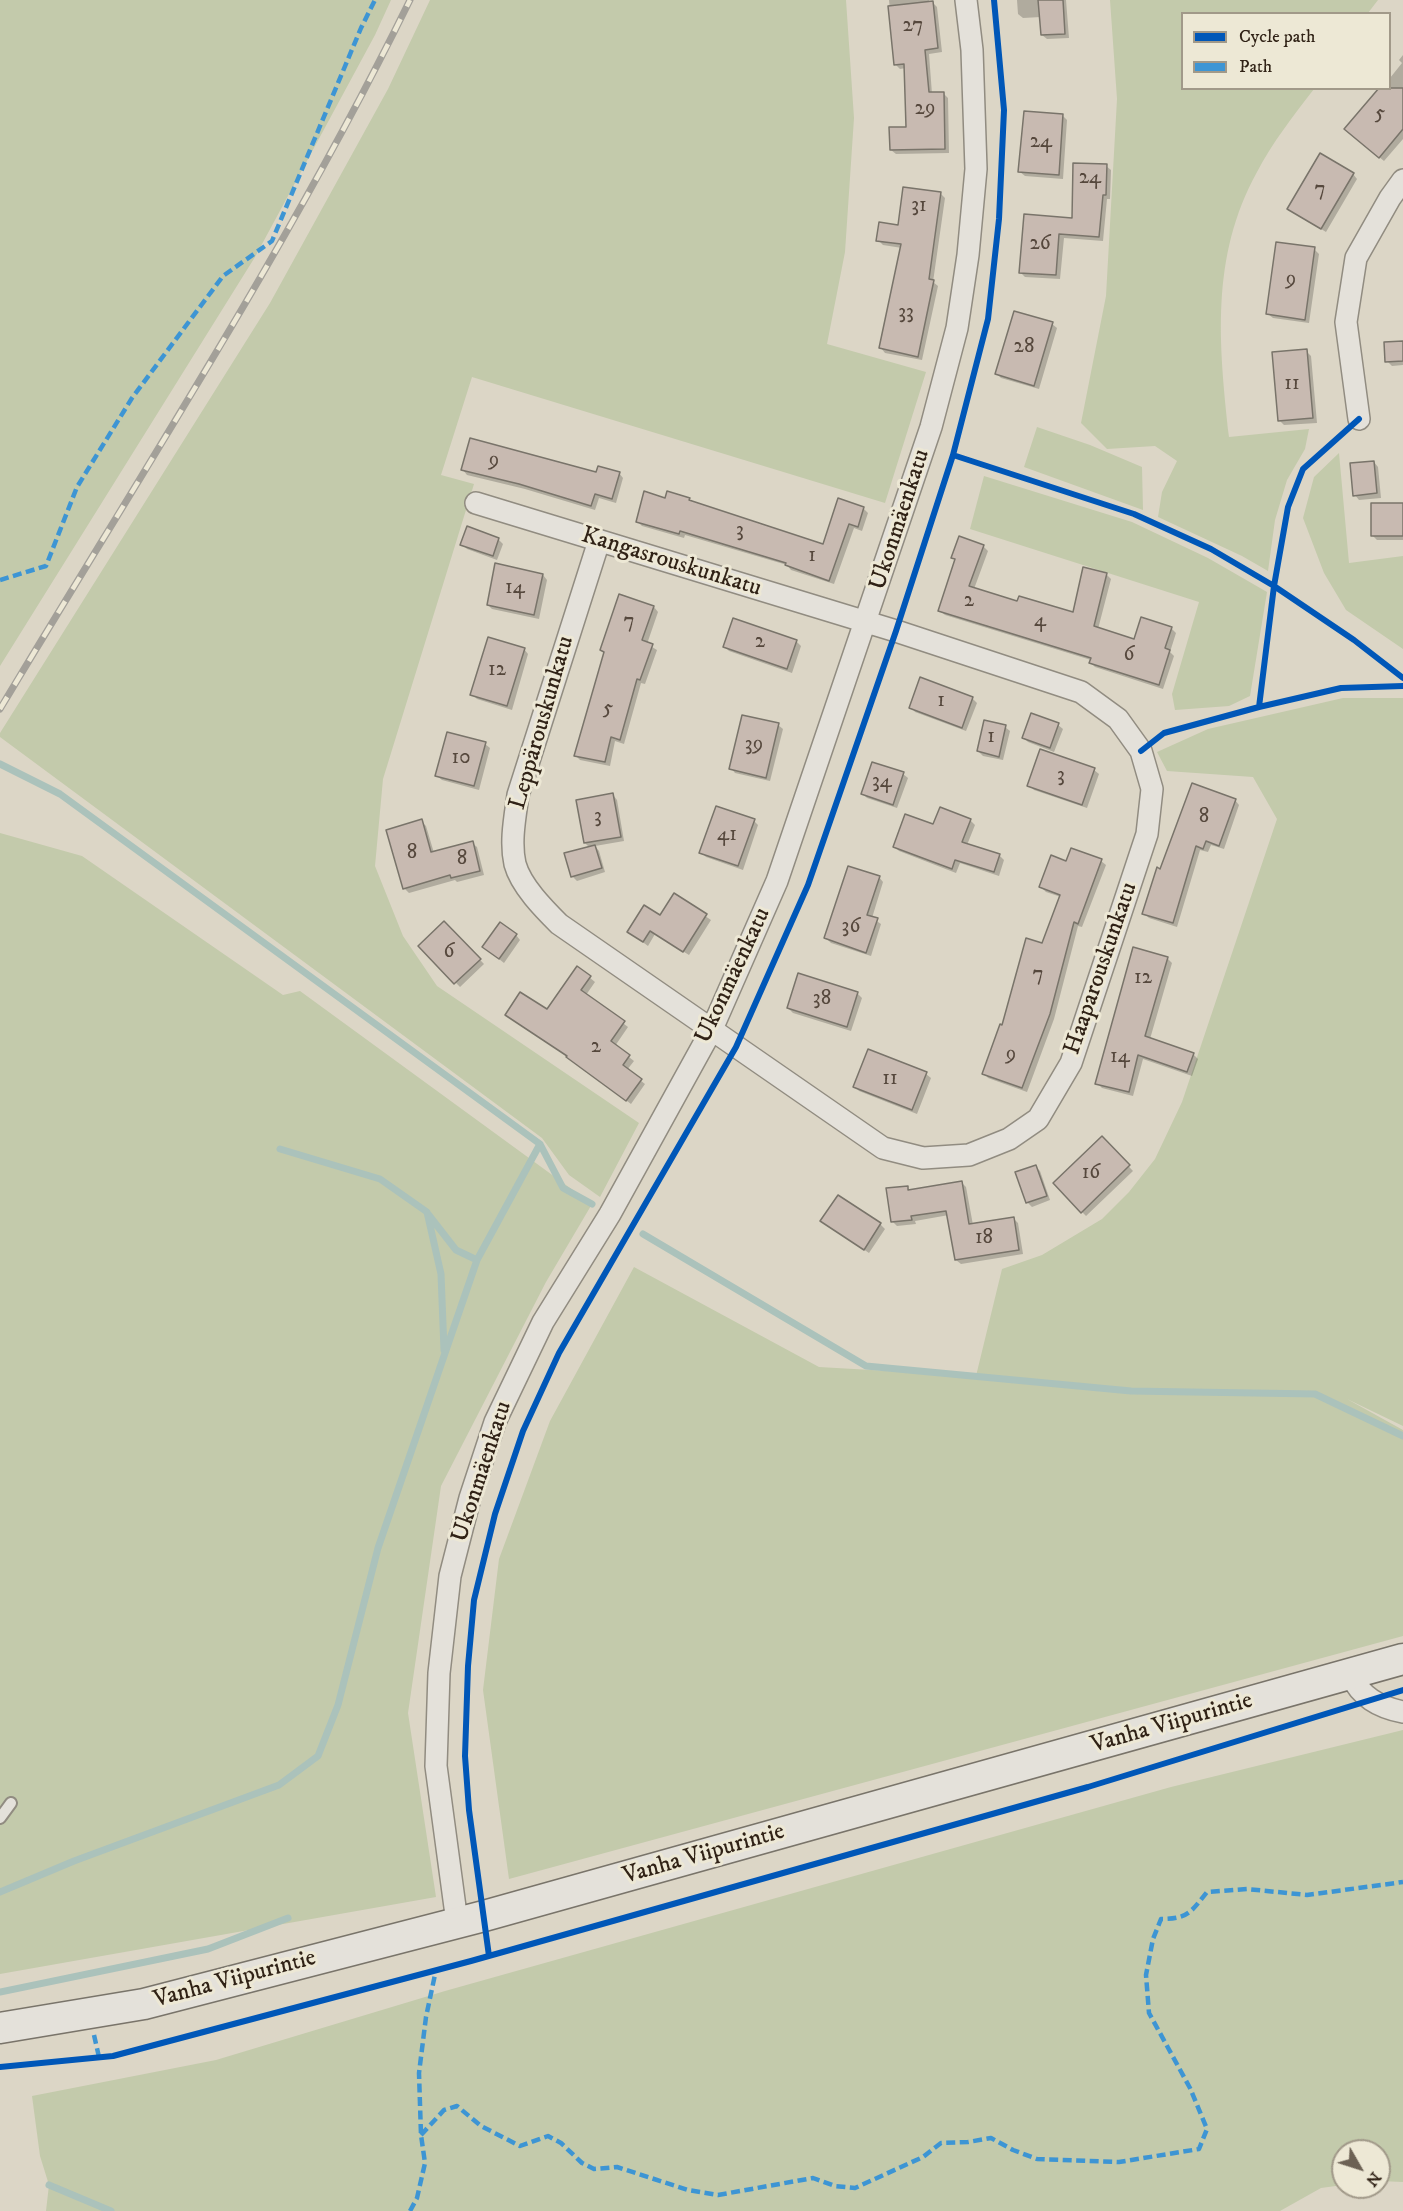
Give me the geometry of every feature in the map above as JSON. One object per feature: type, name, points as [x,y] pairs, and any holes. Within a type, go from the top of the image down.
[{"type":"street","name":"Ukonmäenkatu","points":[[457,1922],[436,1755],[439,1673],[450,1576],[470,1498],[495,1422],[543,1322],[610,1214],[712,1029],[777,881],[931,427],[957,328],[968,255],[976,169],[972,50],[966,0]]},
{"type":"street","points":[[1359,419],[1346,322],[1356,258],[1390,198],[1403,180]]},
{"type":"street","name":"Kangasrouskunkatu","points":[[476,503],[866,623]]},
{"type":"street","name":"Leppärouskunkatu","points":[[599,541],[518,795],[513,829],[515,865],[533,898],[559,924],[712,1029]]},
{"type":"street","name":"Haaparouskunkatu","points":[[712,1029],[883,1148],[923,1158],[969,1155],[1009,1139],[1038,1119],[1071,1063],[1147,834],[1152,789],[1141,751],[1118,719],[1081,692],[866,623]]},
{"type":"street","name":"Vanha Viipurintie","points":[[0,2028],[144,2004],[457,1922],[1403,1659]]},
{"type":"street","points":[[1350,1674],[1358,1689],[1371,1700],[1403,1712]]},
{"type":"lane","points":[[0,1818],[11,1803]]},
{"type":"green space","points":[[0,0],[391,0],[375,35],[255,257],[0,666]]},
{"type":"green space","points":[[430,0],[846,0],[854,118],[845,252],[827,344],[926,372],[885,503],[472,377],[441,475],[474,484],[383,779],[375,866],[403,936],[437,986],[639,1123],[600,1197],[569,1175],[542,1138],[0,737],[0,733],[270,303],[388,89]]},
{"type":"green space","points":[[1110,0],[1378,0],[1369,12],[1181,12],[1181,90],[1313,90],[1269,150],[1257,172],[1242,204],[1231,236],[1225,269],[1221,335],[1229,437],[1309,429],[1305,449],[1287,480],[1275,520],[1268,571],[1242,556],[1158,517],[1162,492],[1177,461],[1155,446],[1107,449],[1081,423],[1106,296],[1117,99]]},
{"type":"green space","points":[[1037,427],[1090,445],[1142,467],[1143,510],[1024,467]]},
{"type":"green space","points":[[1339,453],[1349,563],[1403,556],[1403,649],[1346,610],[1324,573],[1303,518],[1314,477]]},
{"type":"green space","points":[[984,476],[1132,522],[1208,558],[1267,592],[1250,696],[1229,706],[1175,710],[1172,694],[1199,602],[970,529]]},
{"type":"green space","points":[[1343,698],[1403,698],[1403,1426],[1347,1399],[1403,1430],[1403,1636],[509,1879],[483,1690],[499,1559],[550,1421],[634,1267],[819,1367],[976,1376],[1002,1269],[1042,1255],[1102,1219],[1129,1192],[1155,1159],[1182,1102],[1277,819],[1253,777],[1167,771],[1157,752],[1208,729]]},
{"type":"green space","points":[[0,833],[82,856],[283,995],[300,991],[592,1204],[546,1282],[441,1486],[408,1713],[436,1897],[0,1974]]},
{"type":"green space","points":[[1403,1730],[1403,2182],[1391,2182],[1391,2139],[1331,2139],[1331,2187],[1321,2188],[1280,2211],[46,2211],[49,2185],[40,2156],[32,2096],[216,2060],[445,1991],[1171,1787]]},
{"type":"building","points":[[1038,0],[1063,0],[1065,34],[1041,35]]},
{"type":"building","points":[[933,1],[938,48],[925,50],[929,92],[944,92],[945,149],[890,150],[889,127],[906,127],[904,64],[894,65],[888,6]]},
{"type":"building","points":[[1403,88],[1403,129],[1379,158],[1344,129],[1377,90]]},
{"type":"building","points":[[1024,111],[1063,114],[1059,175],[1018,172]]},
{"type":"building","points":[[1320,153],[1354,173],[1321,229],[1287,209]]},
{"type":"building","points":[[1073,163],[1107,164],[1106,195],[1103,195],[1099,237],[1059,234],[1056,275],[1019,273],[1024,214],[1072,218]]},
{"type":"building","points":[[903,187],[941,192],[929,279],[934,280],[918,357],[879,348],[901,244],[876,241],[879,222],[898,225]]},
{"type":"building","points":[[1276,242],[1315,247],[1305,320],[1266,314]]},
{"type":"building","points":[[1014,311],[1053,322],[1034,386],[995,374]]},
{"type":"building","points":[[1403,341],[1403,361],[1385,362],[1384,342]]},
{"type":"building","points":[[1307,349],[1313,418],[1278,421],[1272,352]]},
{"type":"building","points":[[470,438],[596,472],[598,466],[620,472],[612,499],[595,494],[591,506],[519,484],[461,470]]},
{"type":"building","points":[[1374,461],[1377,493],[1353,496],[1350,463]]},
{"type":"building","points":[[644,491],[665,498],[667,491],[823,544],[838,498],[864,507],[858,527],[849,524],[829,581],[785,565],[786,563],[680,531],[679,534],[636,522]]},
{"type":"building","points":[[1371,503],[1403,503],[1403,536],[1371,536]]},
{"type":"building","points":[[467,526],[499,538],[493,556],[460,545]]},
{"type":"building","points":[[959,536],[984,545],[969,586],[1017,601],[1019,596],[1073,612],[1083,567],[1107,573],[1094,626],[1134,639],[1141,617],[1172,627],[1165,648],[1170,650],[1159,685],[1089,663],[1091,658],[938,611],[955,559],[951,558]]},
{"type":"building","points":[[495,563],[543,574],[534,615],[487,605]]},
{"type":"building","points":[[619,594],[654,606],[642,640],[653,644],[640,680],[637,679],[620,740],[611,737],[605,762],[574,756],[604,652],[600,650]]},
{"type":"building","points":[[733,618],[797,640],[787,669],[723,647]]},
{"type":"building","points":[[488,637],[525,648],[507,706],[470,695]]},
{"type":"building","points":[[920,677],[973,697],[962,728],[909,708]]},
{"type":"building","points":[[1031,713],[1059,723],[1050,748],[1022,738]]},
{"type":"building","points":[[742,715],[779,723],[766,778],[729,769]]},
{"type":"building","points":[[984,720],[1006,725],[999,757],[977,751]]},
{"type":"building","points":[[447,732],[486,742],[474,786],[435,776]]},
{"type":"building","points":[[1040,749],[1095,768],[1082,805],[1027,786]]},
{"type":"building","points":[[872,762],[904,772],[893,805],[861,794]]},
{"type":"building","points":[[1192,783],[1236,799],[1219,846],[1206,841],[1203,849],[1196,846],[1173,923],[1142,914],[1157,867],[1160,869]]},
{"type":"building","points":[[613,793],[621,837],[584,843],[576,800]]},
{"type":"building","points":[[716,806],[755,819],[738,866],[699,853]]},
{"type":"building","points":[[940,807],[971,819],[962,842],[1000,854],[994,872],[955,860],[952,869],[893,847],[905,814],[933,824]]},
{"type":"building","points":[[422,819],[431,852],[473,841],[480,871],[451,878],[450,875],[403,889],[386,830]]},
{"type":"building","points":[[595,845],[602,868],[571,877],[564,853]]},
{"type":"building","points":[[1071,848],[1102,859],[1078,924],[1074,922],[1050,1014],[1022,1088],[982,1074],[1000,1024],[1002,1025],[1026,938],[1042,943],[1060,895],[1039,887],[1051,855],[1066,861]]},
{"type":"building","points":[[848,866],[880,876],[867,915],[878,918],[866,953],[824,938]]},
{"type":"building","points":[[674,893],[707,914],[683,952],[650,931],[643,942],[627,932],[644,905],[660,915]]},
{"type":"building","points":[[444,921],[481,959],[454,984],[418,946]]},
{"type":"building","points":[[500,922],[517,934],[499,959],[482,947]]},
{"type":"building","points":[[1133,947],[1168,957],[1145,1036],[1194,1053],[1187,1072],[1138,1055],[1129,1092],[1095,1084]]},
{"type":"building","points":[[577,966],[591,976],[581,990],[625,1021],[611,1041],[630,1055],[623,1065],[642,1079],[626,1101],[567,1056],[505,1015],[520,992],[547,1009]]},
{"type":"building","points":[[798,973],[858,992],[847,1027],[787,1008]]},
{"type":"building","points":[[868,1049],[927,1072],[912,1110],[853,1087]]},
{"type":"building","points":[[1102,1136],[1130,1165],[1081,1213],[1053,1183]]},
{"type":"building","points":[[1036,1165],[1047,1196],[1026,1203],[1015,1172]]},
{"type":"building","points":[[962,1181],[969,1224],[1014,1217],[1019,1250],[955,1260],[946,1211],[911,1216],[912,1220],[891,1222],[886,1188],[908,1186],[908,1190]]},
{"type":"building","points":[[838,1195],[881,1223],[864,1250],[820,1221]]},
{"type":"waterway","points":[[0,764],[60,794],[540,1144],[563,1188],[592,1204]]},
{"type":"waterway","points":[[0,1892],[74,1861],[279,1785],[318,1756],[338,1705],[378,1548],[477,1260],[540,1144]]},
{"type":"waterway","points":[[280,1149],[380,1179],[427,1212],[441,1274],[444,1350]]},
{"type":"waterway","points":[[428,1214],[456,1250],[477,1260]]},
{"type":"waterway","points":[[643,1234],[866,1366],[1131,1391],[1315,1394],[1403,1436]]},
{"type":"waterway","points":[[0,1992],[208,1949],[288,1918]]},
{"type":"waterway","points":[[49,2185],[111,2211]]},
{"type":"railway","points":[[0,709],[264,270],[364,91],[410,0]]},
{"type":"marked path","points":[[0,580],[46,566],[77,487],[132,398],[223,276],[272,241],[361,28],[375,0]]},
{"type":"marked path","points":[[421,2135],[444,2110],[457,2106],[481,2126],[520,2146],[548,2136],[561,2143],[582,2163],[594,2169],[617,2167],[688,2190],[718,2195],[813,2178],[835,2186],[855,2188],[923,2157],[941,2143],[991,2138],[1037,2159],[1119,2162],[1199,2149],[1207,2129],[1190,2088],[1149,2013],[1146,1975],[1153,1939],[1161,1919],[1183,1916],[1197,1905],[1207,1892],[1247,1889],[1307,1895],[1403,1882]]},
{"type":"marked path","points":[[410,2211],[417,2198],[425,2163],[421,2135],[419,2073],[426,2017],[436,1970]]},
{"type":"marked path","points":[[94,2035],[99,2057]]},
{"type":"cycle path","points":[[489,1956],[469,1810],[465,1756],[468,1666],[474,1600],[495,1514],[523,1431],[559,1353],[736,1047],[808,885],[896,631],[953,455],[988,319],[999,219],[1004,110],[994,0]]},
{"type":"cycle path","points":[[1259,707],[1274,586],[1288,507],[1303,469],[1359,419]]},
{"type":"cycle path","points":[[953,455],[1134,514],[1211,549],[1274,586],[1354,640],[1403,678]]},
{"type":"cycle path","points":[[1141,751],[1164,733],[1259,707],[1341,688],[1403,686]]},
{"type":"cycle path","points":[[0,2067],[113,2056],[471,1961],[1088,1787],[1403,1690]]}]
